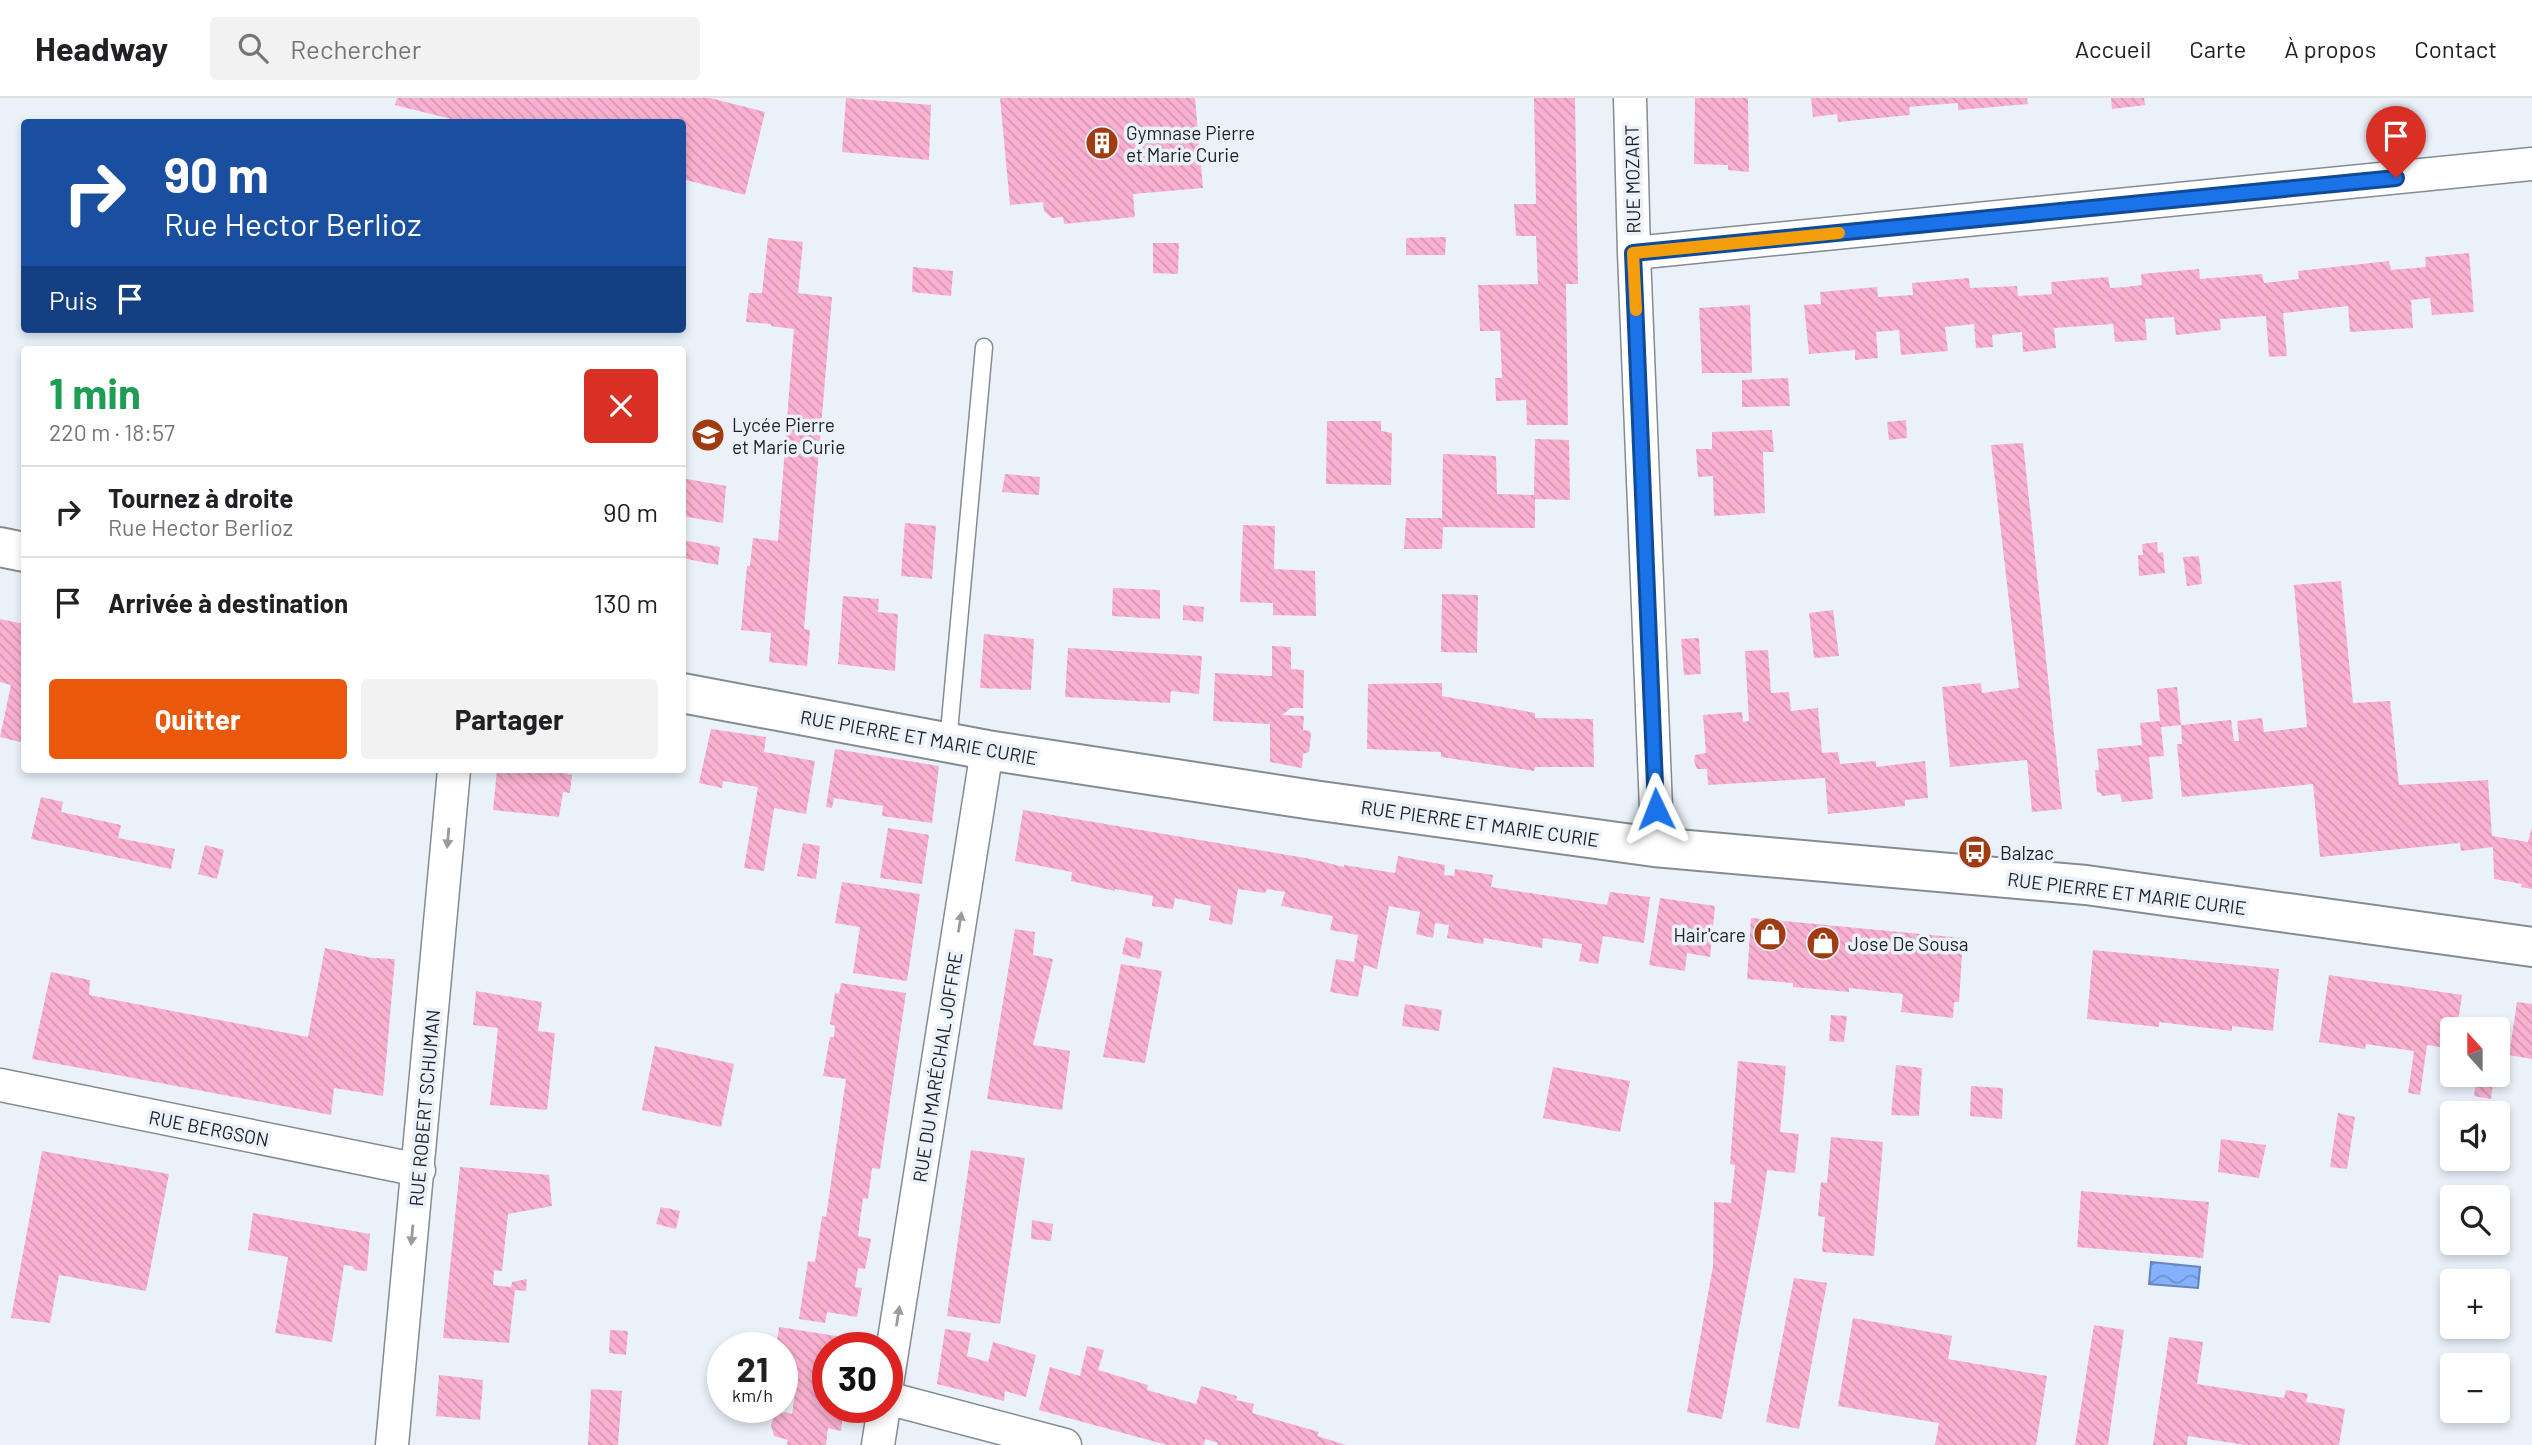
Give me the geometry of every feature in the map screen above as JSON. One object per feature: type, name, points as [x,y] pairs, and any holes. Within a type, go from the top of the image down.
[{"type":"street","name":"RUE MOZART","points":[[1630,98],[1633,253],[1656,809],[1654,847]]},
{"type":"street","points":[[1633,253],[2532,164]]},
{"type":"street","points":[[0,547],[21,551]]},
{"type":"street","name":"RUE PIERRE ET MARIE CURIE","points":[[686,694],[988,750],[1313,800],[1654,847],[2086,885],[2532,947]]},
{"type":"street","name":"RUE DU MARÉCHAL JOFFRE","points":[[895,1332],[988,750]]},
{"type":"street","name":"RUE ROBERT SCHUMAN","points":[[393,1445],[454,773]]},
{"type":"street","name":"RUE BERGSON","points":[[0,1085],[419,1170]]},
{"type":"street","points":[[903,1402],[1065,1445]]},
{"type":"street","points":[[878,1445],[881,1423]]},
{"type":"lane","points":[[948,743],[984,346]]},
{"type":"water","points":[[2151,1262],[2200,1267],[2198,1288],[2149,1284]]},
{"type":"building","points":[[397,98],[710,98],[765,112],[745,195],[686,180],[686,119],[451,119],[395,105]]},
{"type":"building","points":[[846,98],[931,105],[929,160],[842,152]]},
{"type":"building","name":"Gymnase Pierre et Marie Curie","points":[[1000,98],[1195,98],[1203,188],[1133,194],[1135,217],[1064,224],[1063,217],[1052,218],[1044,211],[1043,202],[1010,205]]},
{"type":"building","points":[[1534,98],[1575,98],[1578,284],[1566,284],[1568,425],[1527,425],[1526,400],[1496,401],[1495,378],[1502,378],[1500,331],[1480,331],[1478,285],[1538,284],[1536,236],[1516,236],[1514,204],[1536,204]]},
{"type":"building","points":[[1695,98],[1748,98],[1749,172],[1728,170],[1728,165],[1694,164]]},
{"type":"building","points":[[1811,98],[2027,98],[2028,104],[1958,110],[1958,103],[1909,107],[1910,115],[1838,122],[1837,114],[1813,117]]},
{"type":"building","points":[[2111,98],[2144,98],[2145,105],[2112,109]]},
{"type":"building","points":[[1446,237],[1445,255],[1406,255],[1406,238]]},
{"type":"building","points":[[768,238],[803,242],[798,293],[832,297],[804,629],[810,630],[807,666],[769,662],[771,633],[741,630],[747,566],[750,566],[753,538],[778,541],[794,329],[746,322],[749,293],[762,293]]},
{"type":"building","points":[[1153,243],[1179,243],[1178,274],[1153,273]]},
{"type":"building","points":[[2469,253],[2474,312],[2432,315],[2430,298],[2411,300],[2413,328],[2350,332],[2348,306],[2283,313],[2287,356],[2269,357],[2266,316],[2220,319],[2221,330],[2176,335],[2174,317],[2145,319],[2147,340],[2115,342],[2113,324],[2054,328],[2056,348],[2023,352],[2022,332],[1992,335],[1993,347],[1976,348],[1974,324],[1945,327],[1948,351],[1901,355],[1899,330],[1876,332],[1878,358],[1855,360],[1855,350],[1809,354],[1804,305],[1821,304],[1820,292],[1877,287],[1878,297],[1913,295],[1912,283],[1969,278],[1970,288],[2017,286],[2018,296],[2052,294],[2051,282],[2108,277],[2110,288],[2126,287],[2142,285],[2141,274],[2199,269],[2200,279],[2262,274],[2264,283],[2299,279],[2298,271],[2389,261],[2391,270],[2426,267],[2425,257]]},
{"type":"building","points":[[913,267],[953,271],[951,296],[912,292]]},
{"type":"building","points":[[1750,305],[1752,373],[1702,373],[1699,308]]},
{"type":"building","points":[[1788,378],[1790,406],[1742,407],[1742,380]]},
{"type":"building","points":[[1906,420],[1907,438],[1889,440],[1887,422]]},
{"type":"building","points":[[1327,421],[1381,421],[1381,431],[1392,433],[1391,485],[1326,484]]},
{"type":"building","points":[[1772,430],[1774,452],[1763,452],[1765,513],[1714,516],[1713,476],[1698,477],[1696,449],[1712,449],[1712,432]]},
{"type":"building","points":[[1535,439],[1569,440],[1570,500],[1535,499],[1535,528],[1443,527],[1442,549],[1404,549],[1406,518],[1442,518],[1443,454],[1496,456],[1497,494],[1534,495]]},
{"type":"building","points":[[2023,443],[2062,809],[2032,812],[2027,760],[1950,767],[1942,687],[1981,683],[1982,693],[2019,688],[1991,445]]},
{"type":"building","points":[[1005,474],[1040,477],[1039,495],[1002,492]]},
{"type":"building","points":[[686,479],[726,486],[723,523],[686,517]]},
{"type":"building","points":[[905,523],[936,526],[932,579],[901,576]]},
{"type":"building","points":[[1243,525],[1275,526],[1274,569],[1315,571],[1316,616],[1273,615],[1273,603],[1240,602]]},
{"type":"building","points":[[686,541],[720,547],[718,565],[686,559]]},
{"type":"building","points":[[2157,542],[2158,553],[2163,552],[2165,573],[2139,576],[2138,555],[2143,555],[2142,544]]},
{"type":"building","points":[[2199,556],[2202,584],[2187,586],[2183,557]]},
{"type":"building","points":[[2341,581],[2353,703],[2390,701],[2399,785],[2488,780],[2492,836],[2528,842],[2532,827],[2532,889],[2521,887],[2522,884],[2494,879],[2493,847],[2461,851],[2460,843],[2320,857],[2313,784],[2182,797],[2177,744],[2182,744],[2181,725],[2231,720],[2234,741],[2239,741],[2237,721],[2262,718],[2264,732],[2307,727],[2294,585]]},
{"type":"building","points":[[1113,588],[1160,590],[1160,619],[1112,616]]},
{"type":"building","points":[[1442,594],[1478,595],[1477,653],[1441,652]]},
{"type":"building","points":[[843,596],[879,599],[878,612],[898,614],[895,671],[838,664]]},
{"type":"building","points":[[1183,605],[1204,607],[1203,622],[1183,620]]},
{"type":"building","points":[[1833,610],[1839,656],[1814,658],[1809,613]]},
{"type":"building","points":[[0,619],[21,623],[21,742],[0,737],[11,685],[0,682]]},
{"type":"building","points":[[984,634],[1034,639],[1031,690],[980,688]]},
{"type":"building","points":[[1699,638],[1701,674],[1684,675],[1681,639]]},
{"type":"building","points":[[1272,646],[1291,647],[1291,669],[1304,670],[1303,708],[1291,708],[1282,715],[1304,716],[1303,730],[1310,731],[1309,752],[1303,754],[1302,768],[1270,762],[1270,724],[1213,721],[1215,673],[1272,676]]},
{"type":"building","points":[[1068,648],[1202,656],[1199,694],[1171,691],[1170,703],[1065,697]]},
{"type":"building","points":[[1768,650],[1771,693],[1789,692],[1791,711],[1818,708],[1822,753],[1838,752],[1840,764],[1876,761],[1876,767],[1925,761],[1928,798],[1905,800],[1905,806],[1828,814],[1825,778],[1708,785],[1707,769],[1697,769],[1694,761],[1695,755],[1706,753],[1703,715],[1742,712],[1743,722],[1749,721],[1745,651]]},
{"type":"building","points":[[1442,683],[1442,696],[1535,713],[1535,718],[1593,719],[1594,767],[1535,767],[1534,771],[1441,757],[1441,752],[1367,749],[1368,684]]},
{"type":"building","points":[[2177,687],[2181,725],[2161,727],[2164,756],[2149,757],[2153,799],[2122,802],[2120,794],[2102,796],[2097,792],[2097,749],[2142,745],[2140,723],[2160,721],[2157,689]]},
{"type":"building","points":[[711,729],[766,737],[764,752],[815,761],[806,814],[774,808],[764,871],[744,868],[758,787],[723,781],[722,788],[699,783]]},
{"type":"building","points":[[835,749],[939,766],[932,823],[882,816],[883,806],[834,798],[832,808],[826,807]]},
{"type":"building","points":[[497,773],[572,775],[570,793],[563,792],[559,817],[493,810]]},
{"type":"building","points":[[41,797],[63,802],[61,812],[121,825],[118,838],[175,849],[171,869],[31,839]]},
{"type":"building","points":[[1023,810],[1311,859],[1344,867],[1395,873],[1398,856],[1445,865],[1444,875],[1454,876],[1455,869],[1493,875],[1491,887],[1607,905],[1610,892],[1650,897],[1644,943],[1603,936],[1598,964],[1579,961],[1582,944],[1543,938],[1542,948],[1484,938],[1483,944],[1447,938],[1449,925],[1435,923],[1433,938],[1416,934],[1420,912],[1389,906],[1377,969],[1364,965],[1358,997],[1330,992],[1336,959],[1354,962],[1358,935],[1330,930],[1333,916],[1281,906],[1285,892],[1267,889],[1265,893],[1238,889],[1232,925],[1209,920],[1211,906],[1175,898],[1173,909],[1152,906],[1153,896],[1071,881],[1072,872],[1015,861]]},
{"type":"building","points":[[888,828],[929,835],[922,884],[880,878]]},
{"type":"building","points":[[803,843],[820,846],[816,879],[797,876]]},
{"type":"building","points":[[205,845],[224,850],[217,879],[198,874]]},
{"type":"building","points":[[842,882],[920,894],[907,981],[853,973],[860,927],[835,923]]},
{"type":"building","points":[[1660,898],[1715,906],[1710,957],[1687,953],[1685,971],[1649,965]]},
{"type":"building","points":[[1751,918],[1963,938],[1959,1002],[1954,1002],[1953,1018],[1901,1012],[1903,994],[1849,988],[1849,992],[1793,987],[1793,983],[1747,979]]},
{"type":"building","points":[[1015,929],[1035,932],[1033,955],[1053,959],[1033,1045],[1070,1051],[1062,1110],[987,1099]]},
{"type":"building","points":[[1126,937],[1143,942],[1140,959],[1122,954]]},
{"type":"building","points":[[325,948],[372,958],[395,959],[383,1096],[334,1088],[331,1115],[32,1059],[51,972],[90,980],[89,995],[308,1037]]},
{"type":"building","points":[[2093,950],[2279,969],[2273,1031],[2232,1026],[2232,1031],[2159,1022],[2159,1027],[2087,1019]]},
{"type":"building","points":[[1121,964],[1162,971],[1145,1063],[1103,1057]]},
{"type":"building","points":[[2329,975],[2462,995],[2459,1017],[2440,1017],[2440,1047],[2427,1045],[2420,1095],[2408,1093],[2414,1051],[2366,1044],[2365,1049],[2319,1042]]},
{"type":"building","points":[[841,983],[906,993],[880,1169],[872,1168],[868,1199],[863,1198],[858,1236],[871,1239],[865,1269],[858,1268],[855,1287],[862,1288],[857,1317],[827,1312],[825,1323],[799,1319],[808,1261],[815,1262],[822,1216],[826,1217],[846,1079],[823,1076],[830,1037],[834,1037],[835,1026],[830,1024],[835,993],[839,994]]},
{"type":"building","points":[[476,991],[542,1002],[538,1031],[555,1033],[547,1110],[490,1105],[498,1028],[473,1025]]},
{"type":"building","points":[[2517,1002],[2532,1004],[2532,1059],[2510,1055]]},
{"type":"building","points":[[1405,1004],[1442,1010],[1439,1031],[1402,1026]]},
{"type":"building","points":[[1831,1015],[1847,1016],[1844,1042],[1829,1041]]},
{"type":"building","points":[[655,1046],[734,1064],[721,1127],[642,1110]]},
{"type":"building","points":[[1738,1061],[1786,1066],[1780,1132],[1799,1134],[1795,1173],[1767,1170],[1722,1419],[1687,1412],[1713,1266],[1714,1202],[1731,1203],[1735,1165],[1730,1164]]},
{"type":"building","points":[[1896,1065],[1922,1068],[1919,1116],[1891,1115]]},
{"type":"building","points":[[1553,1067],[1630,1081],[1620,1132],[1543,1118]]},
{"type":"building","points":[[1971,1086],[2003,1088],[2002,1119],[1970,1116]]},
{"type":"building","points":[[2475,1087],[2492,1087],[2491,1099],[2474,1096]]},
{"type":"building","points":[[2338,1113],[2355,1117],[2347,1169],[2330,1167]]},
{"type":"building","points":[[1831,1137],[1883,1142],[1874,1256],[1822,1252],[1825,1217],[1818,1216],[1821,1182],[1827,1183]]},
{"type":"building","points":[[2221,1139],[2266,1145],[2259,1178],[2218,1172]]},
{"type":"building","points":[[971,1150],[1025,1158],[1000,1324],[947,1316]]},
{"type":"building","points":[[42,1151],[169,1174],[146,1291],[59,1275],[50,1323],[11,1318]]},
{"type":"building","points":[[460,1167],[549,1175],[552,1206],[508,1214],[502,1271],[494,1270],[493,1285],[511,1287],[512,1282],[527,1279],[526,1291],[515,1290],[509,1343],[443,1338]]},
{"type":"building","points":[[2081,1191],[2209,1202],[2203,1258],[2077,1247]]},
{"type":"building","points":[[661,1207],[680,1211],[676,1229],[656,1224]]},
{"type":"building","points":[[253,1213],[370,1234],[367,1271],[344,1265],[332,1342],[275,1333],[288,1257],[248,1250]]},
{"type":"building","points":[[1032,1220],[1053,1224],[1051,1241],[1031,1239]]},
{"type":"building","points":[[1794,1278],[1827,1283],[1799,1429],[1766,1422]]},
{"type":"building","points":[[1853,1318],[1952,1336],[1948,1359],[2047,1376],[2036,1445],[1935,1445],[1939,1423],[1838,1406]]},
{"type":"building","points":[[2094,1325],[2124,1330],[2108,1445],[2075,1445]]},
{"type":"building","points":[[779,1327],[812,1332],[812,1423],[842,1423],[841,1431],[828,1428],[826,1445],[787,1445],[788,1440],[774,1436],[772,1423],[798,1423],[798,1332],[778,1332]]},
{"type":"building","points":[[945,1329],[971,1333],[967,1356],[988,1362],[993,1342],[1036,1355],[1026,1397],[1005,1391],[1004,1401],[937,1384]]},
{"type":"building","points":[[610,1330],[628,1331],[626,1355],[609,1353]]},
{"type":"building","points":[[2169,1337],[2203,1342],[2197,1384],[2284,1398],[2286,1390],[2308,1394],[2306,1402],[2345,1409],[2339,1445],[2245,1445],[2188,1436],[2187,1445],[2153,1445]]},
{"type":"building","points":[[1087,1346],[1104,1350],[1098,1370],[1148,1385],[1147,1390],[1196,1404],[1201,1386],[1237,1396],[1236,1400],[1254,1404],[1252,1413],[1319,1432],[1317,1436],[1346,1445],[1217,1445],[1218,1443],[1205,1439],[1204,1445],[1167,1445],[1039,1410],[1050,1367],[1080,1376]]},
{"type":"building","points":[[439,1375],[483,1380],[480,1420],[436,1416]]},
{"type":"building","points":[[591,1389],[622,1391],[618,1445],[588,1445]]},
{"type":"slow traffic","points":[[1636,310],[1633,253],[1839,233]]},
{"type":"place","name":"Gymnase Pierre et Marie Curie","points":[[1102,143]]},
{"type":"place","name":"Lycée Pierre et Marie Curie","points":[[708,435]]},
{"type":"place","name":"Balzac","points":[[1975,852]]},
{"type":"place","name":"Hair'care","points":[[1770,934]]},
{"type":"place","name":"Jose De Sousa","points":[[1823,943]]},
{"type":"route","points":[[1656,809],[1633,253],[2396,178]]}]
